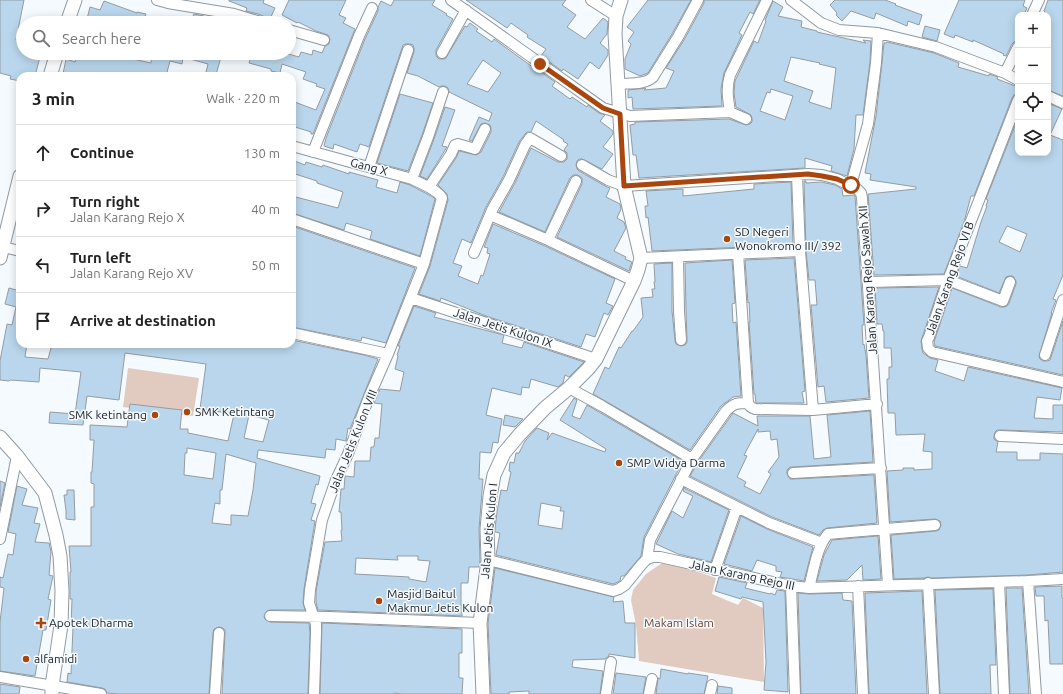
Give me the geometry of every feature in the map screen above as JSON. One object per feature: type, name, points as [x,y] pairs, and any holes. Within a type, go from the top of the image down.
[{"type":"street","points":[[69,16],[75,0]]},
{"type":"street","points":[[157,0],[241,16]]},
{"type":"street","points":[[451,0],[603,108],[630,116],[730,112],[746,119]]},
{"type":"street","points":[[591,0],[616,16]]},
{"type":"street","points":[[621,0],[616,16],[615,34],[624,186],[641,258],[800,251]]},
{"type":"street","points":[[618,84],[645,82],[654,77],[698,0]]},
{"type":"street","points":[[730,112],[727,83],[767,0]]},
{"type":"street","points":[[791,0],[827,26],[839,30],[878,33],[1009,65],[1015,75]]},
{"type":"street","points":[[1033,12],[1039,0]]},
{"type":"street","points":[[313,152],[359,36],[372,8]]},
{"type":"street","points":[[442,53],[466,10]]},
{"type":"street","points":[[296,32],[324,40]]},
{"type":"street","points":[[582,165],[608,180],[624,186],[808,174],[837,179],[851,185],[868,124],[878,33]]},
{"type":"street","points":[[1009,65],[1018,48]]},
{"type":"street","points":[[369,167],[408,50]]},
{"type":"street","points":[[51,72],[55,60]]},
{"type":"street","points":[[412,179],[443,92]]},
{"type":"street","points":[[1051,97],[1063,103]]},
{"type":"street","name":"Jalan Karang Rejo VI B","points":[[1015,108],[948,280],[927,341],[928,348],[932,352],[1063,382]]},
{"type":"street","points":[[429,187],[451,154],[455,145],[458,144],[476,149],[485,130]]},
{"type":"street","points":[[474,253],[492,210],[530,138],[561,156]]},
{"type":"street","name":"Gang X","points":[[296,147],[412,179],[429,187],[442,196]]},
{"type":"street","points":[[797,175],[800,251],[813,410]]},
{"type":"street","points":[[548,240],[576,181]]},
{"type":"street","name":"Jalan Karang Rejo Sawah XII","points":[[851,185],[861,193],[862,198],[869,282],[888,585]]},
{"type":"street","points":[[16,192],[1,252],[16,251]]},
{"type":"street","name":"Jalan Jetis Kulon VIII","points":[[314,694],[316,624],[309,603],[322,520],[369,397],[424,264],[442,201],[442,196]]},
{"type":"street","points":[[490,215],[548,240],[634,281]]},
{"type":"street","points":[[296,220],[424,264]]},
{"type":"street","points":[[738,253],[748,403],[752,408],[813,410],[877,404]]},
{"type":"street","points":[[678,257],[681,340]]},
{"type":"street","name":"Jalan Jetis Kulon I","points":[[483,694],[480,623],[488,560],[487,528],[490,496],[494,475],[504,453],[520,434],[545,408],[569,388],[596,359],[634,281],[641,258]]},
{"type":"street","points":[[869,282],[948,280],[1003,301],[1010,282]]},
{"type":"street","name":"Jalan Jetis Kulon IX","points":[[411,298],[596,359]]},
{"type":"street","points":[[1045,355],[1063,300]]},
{"type":"street","points":[[296,334],[388,354]]},
{"type":"street","points":[[569,388],[692,459]]},
{"type":"street","points":[[488,560],[612,591],[619,589],[625,585],[647,558],[650,540],[692,459],[726,411],[732,405],[738,403],[748,403]]},
{"type":"street","points":[[1000,436],[1063,439]]},
{"type":"street","points":[[0,437],[17,456],[45,493],[56,534],[60,556],[62,591],[61,625],[52,690]]},
{"type":"street","points":[[0,539],[17,456]]},
{"type":"street","points":[[792,473],[881,468]]},
{"type":"street","points":[[682,479],[769,523],[822,543]]},
{"type":"street","points":[[716,570],[738,507]]},
{"type":"street","points":[[809,588],[817,557],[822,543],[828,534],[935,525]]},
{"type":"street","name":"Jalan Karang Rejo III","points":[[647,558],[660,557],[790,586],[809,588],[1028,581],[1063,578]]},
{"type":"street","points":[[1028,581],[1036,694]]},
{"type":"street","points":[[999,582],[1004,694]]},
{"type":"street","points":[[928,583],[934,694]]},
{"type":"street","points":[[790,586],[795,694]]},
{"type":"street","points":[[858,586],[863,694]]},
{"type":"street","points":[[270,616],[313,616],[480,623]]},
{"type":"street","points":[[215,694],[219,633]]},
{"type":"street","points":[[606,694],[611,662]]},
{"type":"street","points":[[0,677],[52,690],[101,694]]},
{"type":"street","points":[[649,694],[652,679]]},
{"type":"green space","points":[[128,368],[199,378],[193,416],[123,407]]},
{"type":"green space","name":"Makam Islam","points":[[665,561],[716,578],[712,594],[738,605],[743,598],[763,608],[764,682],[639,661],[636,625],[631,600],[633,590],[646,574]]},
{"type":"building","points":[[0,0],[24,0],[21,16],[16,16],[16,60],[39,60],[36,72],[16,72],[16,80],[10,79],[11,76],[0,73]]},
{"type":"building","points":[[264,0],[263,3],[275,8],[271,16],[263,16],[246,11],[247,8],[229,1]]},
{"type":"building","points":[[289,0],[346,0],[339,15],[346,18],[343,23],[355,29],[313,134],[296,127],[296,102],[316,110],[325,89],[316,86],[317,84],[303,79],[306,72],[282,64],[280,72],[276,72],[271,71],[271,69],[249,63],[250,60],[296,60],[296,56],[299,57],[301,52],[312,55],[313,50],[322,53],[325,46],[329,44],[330,39],[328,35],[296,22],[296,16],[282,15]]},
{"type":"building","points":[[394,0],[435,0],[432,5],[453,19],[436,50],[436,56],[439,59],[445,59],[465,26],[467,27],[470,23],[478,29],[476,31],[492,42],[494,39],[555,82],[552,86],[570,99],[572,97],[587,107],[588,105],[599,113],[605,115],[600,121],[613,131],[613,134],[603,147],[613,154],[602,169],[582,159],[577,161],[576,165],[579,171],[610,188],[606,197],[620,204],[621,209],[617,218],[624,222],[626,228],[614,251],[632,262],[629,271],[557,237],[582,184],[582,178],[578,175],[573,175],[570,178],[545,232],[499,212],[515,183],[531,148],[558,162],[564,162],[567,159],[567,153],[564,150],[568,144],[536,121],[531,132],[527,132],[519,142],[503,177],[486,207],[471,243],[462,239],[453,263],[462,266],[458,276],[478,284],[481,275],[483,276],[490,254],[487,253],[488,248],[484,247],[493,224],[545,246],[615,279],[606,303],[613,306],[608,315],[604,313],[595,337],[586,334],[581,347],[486,316],[441,298],[440,301],[419,294],[430,266],[448,200],[447,194],[438,185],[459,151],[476,155],[481,152],[491,132],[490,125],[485,123],[481,124],[472,141],[469,140],[479,117],[489,121],[492,113],[449,92],[448,88],[445,86],[439,87],[418,76],[407,73],[414,52],[413,45],[403,45],[369,147],[360,144],[357,152],[334,144],[333,149],[324,146],[365,39],[378,11],[378,7],[381,1],[391,6]],"holes":[[[483,60],[501,73],[488,92],[467,84]]]},
{"type":"building","points":[[466,0],[566,0],[562,5],[576,15],[567,27],[585,39],[603,18],[608,22],[607,34],[600,43],[608,50],[608,55],[599,69],[590,62],[578,79],[563,69],[562,71],[541,56],[546,49],[527,37],[528,35],[511,23],[507,28]]},
{"type":"building","points":[[648,0],[691,0],[648,73],[640,76],[625,69],[625,59],[631,44],[628,41],[634,32],[627,27]]},
{"type":"building","points":[[704,0],[760,0],[753,14],[750,12],[739,33],[742,35],[724,73],[721,89],[722,106],[633,109],[632,97],[628,98],[628,90],[666,88],[674,71],[666,68],[684,40],[704,3]]},
{"type":"building","points":[[835,0],[885,0],[922,15],[919,25],[908,21],[907,26],[876,13],[874,19],[851,11],[842,21],[830,5]]},
{"type":"building","points":[[959,0],[1025,0],[1023,6],[1027,8],[1025,12],[1015,12],[1015,41],[1006,56],[973,40],[973,42],[955,35],[954,38],[944,34]]},
{"type":"building","points":[[1048,0],[1063,0],[1063,96],[1051,91],[1051,12],[1044,11]]},
{"type":"building","points":[[104,1],[137,13],[146,14],[145,16],[88,16],[90,7],[100,10]]},
{"type":"building","points":[[773,1],[783,7],[778,16],[802,21],[801,27],[866,43],[863,40],[871,41],[870,62],[863,115],[856,115],[854,149],[847,176],[831,171],[832,166],[805,158],[805,168],[639,178],[636,155],[633,155],[630,125],[635,124],[635,122],[729,119],[746,125],[752,122],[751,115],[736,107],[734,93],[735,81],[754,41],[758,43],[766,21],[765,20]],"holes":[[[791,57],[836,68],[831,109],[809,102],[813,91],[784,81]],[[771,89],[793,96],[785,120],[760,111],[767,92],[770,93]]]},
{"type":"building","points":[[194,14],[204,16],[193,16]]},
{"type":"building","points":[[925,26],[940,30],[937,41],[922,37]]},
{"type":"building","points":[[884,43],[934,53],[959,63],[958,67],[989,76],[989,74],[998,77],[997,79],[1015,86],[1015,95],[1012,98],[974,196],[971,196],[964,222],[944,274],[874,275],[868,194],[916,189],[916,187],[870,180],[871,174],[865,173],[876,116]]},
{"type":"building","points":[[66,60],[75,62],[75,60],[138,60],[151,63],[151,60],[183,60],[182,64],[170,61],[167,72],[63,72]]},
{"type":"building","points":[[194,60],[220,60],[217,72],[206,72],[208,64]]},
{"type":"building","points":[[400,94],[433,103],[408,171],[377,163]]},
{"type":"building","points":[[1051,104],[1062,109],[1051,133]]},
{"type":"building","points":[[445,107],[455,110],[442,146],[447,147],[427,179],[420,176]]},
{"type":"building","points":[[1015,126],[1015,156],[1051,156],[1051,135],[1063,140],[1063,275],[1053,299],[1056,300],[1039,356],[1043,361],[1050,360],[1063,321],[1063,375],[935,346],[934,342],[952,288],[1004,307],[1009,303],[1016,284],[1013,276],[1006,277],[999,293],[956,276],[960,266],[967,268],[987,206],[988,200],[986,199]],"holes":[[[1007,226],[1027,234],[1020,252],[999,242]]]},
{"type":"building","points":[[296,162],[305,165],[306,162],[322,167],[323,165],[349,174],[349,172],[378,180],[376,187],[397,193],[400,182],[410,185],[433,197],[435,199],[420,256],[370,239],[372,231],[346,223],[344,230],[296,214],[296,197],[338,208],[343,192],[317,183],[317,181],[296,174]]},
{"type":"building","points":[[804,181],[806,181],[806,183],[821,182],[835,185],[842,189],[843,196],[855,196],[864,325],[862,325],[863,345],[864,344],[866,355],[869,398],[826,402],[824,386],[818,387],[811,305],[817,305],[815,280],[809,280],[806,251]]},
{"type":"building","points":[[791,182],[793,245],[652,251],[648,217],[646,218],[645,206],[648,206],[646,191],[683,189],[683,196],[754,189],[754,184]]},
{"type":"building","points":[[296,227],[415,268],[386,343],[362,337],[361,341],[296,328]]},
{"type":"building","points":[[794,258],[805,391],[802,392],[804,403],[756,403],[754,394],[745,260]]},
{"type":"building","points":[[732,260],[735,303],[732,304],[733,323],[736,322],[741,396],[733,397],[721,406],[690,450],[593,394],[605,367],[609,369],[619,347],[621,348],[643,317],[641,298],[653,297],[652,289],[655,289],[654,264],[672,263],[672,311],[675,340],[676,344],[681,346],[685,345],[687,342],[685,263]]},
{"type":"building","points":[[939,287],[921,341],[923,353],[930,358],[938,360],[935,371],[964,381],[968,367],[1062,388],[1060,400],[1037,397],[1034,418],[1053,419],[1053,405],[1063,405],[1063,432],[997,430],[995,432],[994,439],[998,442],[996,452],[1017,452],[1017,460],[1040,460],[1040,453],[1063,454],[1063,572],[1028,575],[894,579],[891,535],[936,531],[939,530],[941,525],[940,521],[935,519],[890,522],[887,471],[903,470],[903,468],[914,468],[914,470],[932,469],[932,452],[923,451],[925,434],[896,435],[895,413],[888,413],[887,379],[889,379],[889,367],[892,367],[891,348],[884,348],[884,331],[882,324],[877,324],[875,288]]},
{"type":"building","points":[[9,288],[16,290],[16,307],[5,304]]},
{"type":"building","points":[[414,306],[436,313],[434,317],[504,335],[502,343],[522,348],[524,342],[584,362],[569,377],[565,375],[563,383],[558,387],[531,379],[529,388],[522,387],[521,395],[492,388],[486,415],[502,419],[498,443],[493,442],[491,453],[480,452],[479,479],[483,479],[479,529],[480,560],[479,567],[469,567],[468,583],[461,583],[462,616],[318,610],[316,602],[316,591],[325,542],[342,541],[341,512],[339,512],[341,489],[344,489],[345,476],[354,477],[355,461],[370,461],[371,447],[374,447],[375,438],[379,438],[382,404],[374,403],[380,389],[400,391],[404,372],[395,369],[400,346],[398,346]],"holes":[[[397,556],[418,556],[418,560],[430,561],[426,582],[409,579],[409,577],[355,574],[356,558],[398,560]]]},
{"type":"building","points":[[16,307],[16,348],[26,348],[25,357],[48,359],[51,348],[296,348],[296,341],[378,359],[350,429],[348,428],[346,441],[336,439],[335,450],[326,449],[325,458],[258,450],[257,458],[320,476],[318,485],[316,484],[311,503],[316,504],[311,520],[315,521],[304,589],[303,603],[305,610],[270,610],[267,611],[264,616],[265,619],[270,622],[309,623],[308,694],[222,694],[225,630],[219,627],[214,629],[213,633],[209,694],[118,694],[107,693],[105,689],[102,688],[67,682],[68,673],[71,674],[73,627],[71,627],[72,599],[70,599],[71,572],[69,546],[91,546],[91,507],[94,507],[94,484],[91,483],[91,472],[94,440],[90,440],[90,425],[127,427],[130,404],[182,410],[180,429],[188,429],[188,433],[228,441],[234,414],[200,409],[206,364],[125,353],[119,400],[87,396],[83,425],[49,423],[50,412],[75,414],[81,372],[40,368],[39,382],[0,380],[0,361],[7,324],[12,325]],"holes":[[[249,415],[269,420],[263,442],[244,438]],[[187,448],[216,453],[213,479],[184,475],[185,453],[187,453]],[[226,454],[256,463],[248,516],[231,515],[231,525],[212,523],[215,503],[220,504],[220,490],[222,490]]]},
{"type":"building","points":[[574,398],[577,400],[572,416],[580,419],[587,405],[683,461],[644,537],[641,556],[624,576],[621,576],[620,581],[613,584],[496,555],[500,533],[495,532],[497,512],[501,490],[507,491],[511,472],[509,471],[510,462],[514,463],[516,453],[519,453],[525,441],[537,428],[549,433],[547,440],[552,433],[605,452],[606,449],[560,420]],"holes":[[[541,503],[561,507],[560,511],[564,511],[562,529],[538,525]]]},
{"type":"building","points":[[870,411],[873,462],[790,467],[787,470],[787,474],[790,479],[874,475],[877,523],[827,528],[819,535],[772,517],[690,476],[698,462],[733,413],[758,426],[757,416],[810,416],[814,459],[831,457],[827,415]],"holes":[[[758,429],[758,432],[770,431],[771,440],[777,439],[779,457],[768,472],[771,474],[760,494],[744,486],[746,482],[737,477],[747,456],[744,455]]]},
{"type":"building","points":[[505,415],[523,419],[515,427],[503,425]]},
{"type":"building","points":[[0,481],[5,483],[0,507]]},
{"type":"building","points":[[17,486],[27,489],[22,505],[38,508],[34,523],[40,524],[35,542],[49,543],[51,552],[49,575],[53,576],[48,599],[51,600],[46,630],[43,630],[35,676],[0,671],[0,622],[4,588],[0,587],[0,577],[3,578],[8,554],[13,555],[16,534],[8,532]]},
{"type":"building","points":[[684,488],[729,510],[711,562],[678,554],[656,544],[672,511],[683,518],[693,496],[683,491]]},
{"type":"building","points":[[67,490],[74,490],[75,520],[66,519],[64,495],[67,495]]},
{"type":"building","points":[[741,516],[767,529],[813,547],[804,581],[780,577],[782,572],[776,571],[776,566],[757,560],[752,571],[724,564]]},
{"type":"building","points":[[878,536],[881,579],[863,580],[862,565],[847,580],[817,581],[824,555],[832,540]]},
{"type":"building","points":[[495,568],[614,597],[613,602],[623,601],[625,623],[635,623],[635,658],[609,654],[609,656],[605,659],[573,660],[572,667],[603,671],[600,694],[529,694],[529,691],[509,692],[509,694],[491,694],[488,623]]},
{"type":"building","points":[[719,577],[747,583],[745,588],[770,594],[775,595],[777,590],[785,591],[788,692],[764,690],[766,662],[763,602],[742,597],[741,599],[715,591]]},
{"type":"building","points":[[1062,586],[1063,664],[1050,664],[1048,620],[1045,621],[1044,596],[1036,596],[1035,587]]},
{"type":"building","points":[[1006,588],[1022,588],[1029,694],[1010,694]]},
{"type":"building","points":[[993,589],[996,665],[990,665],[991,694],[940,694],[935,590]]},
{"type":"building","points":[[922,591],[927,694],[869,694],[865,593]]},
{"type":"building","points":[[798,593],[842,593],[843,600],[852,601],[856,694],[801,694]]},
{"type":"building","points":[[322,623],[462,629],[462,653],[459,653],[459,678],[463,678],[462,694],[320,694]]},
{"type":"building","points":[[661,669],[708,676],[704,694],[656,694]]},
{"type":"building","points":[[616,673],[646,677],[643,694],[613,694]]},
{"type":"building","points":[[0,684],[20,687],[19,694],[0,694]]},
{"type":"building","points":[[718,686],[732,688],[732,694],[717,694]]},
{"type":"place","name":"SD Negeri Wonokromo III/ 392","points":[[727,239]]},
{"type":"place","name":"SMK Ketintang","points":[[187,412]]},
{"type":"place","name":"SMK ketintang","points":[[155,415]]},
{"type":"place","name":"SMP Widya Darma","points":[[619,463]]},
{"type":"place","name":"Masjid Baitul Makmur Jetis Kulon","points":[[379,601]]},
{"type":"place","name":"Apotek Dharma","points":[[41,623]]},
{"type":"place","name":"alfamidi","points":[[26,659]]},
{"type":"route","points":[[540,64],[603,108],[620,114],[624,186],[808,174],[837,179],[851,185]]}]
